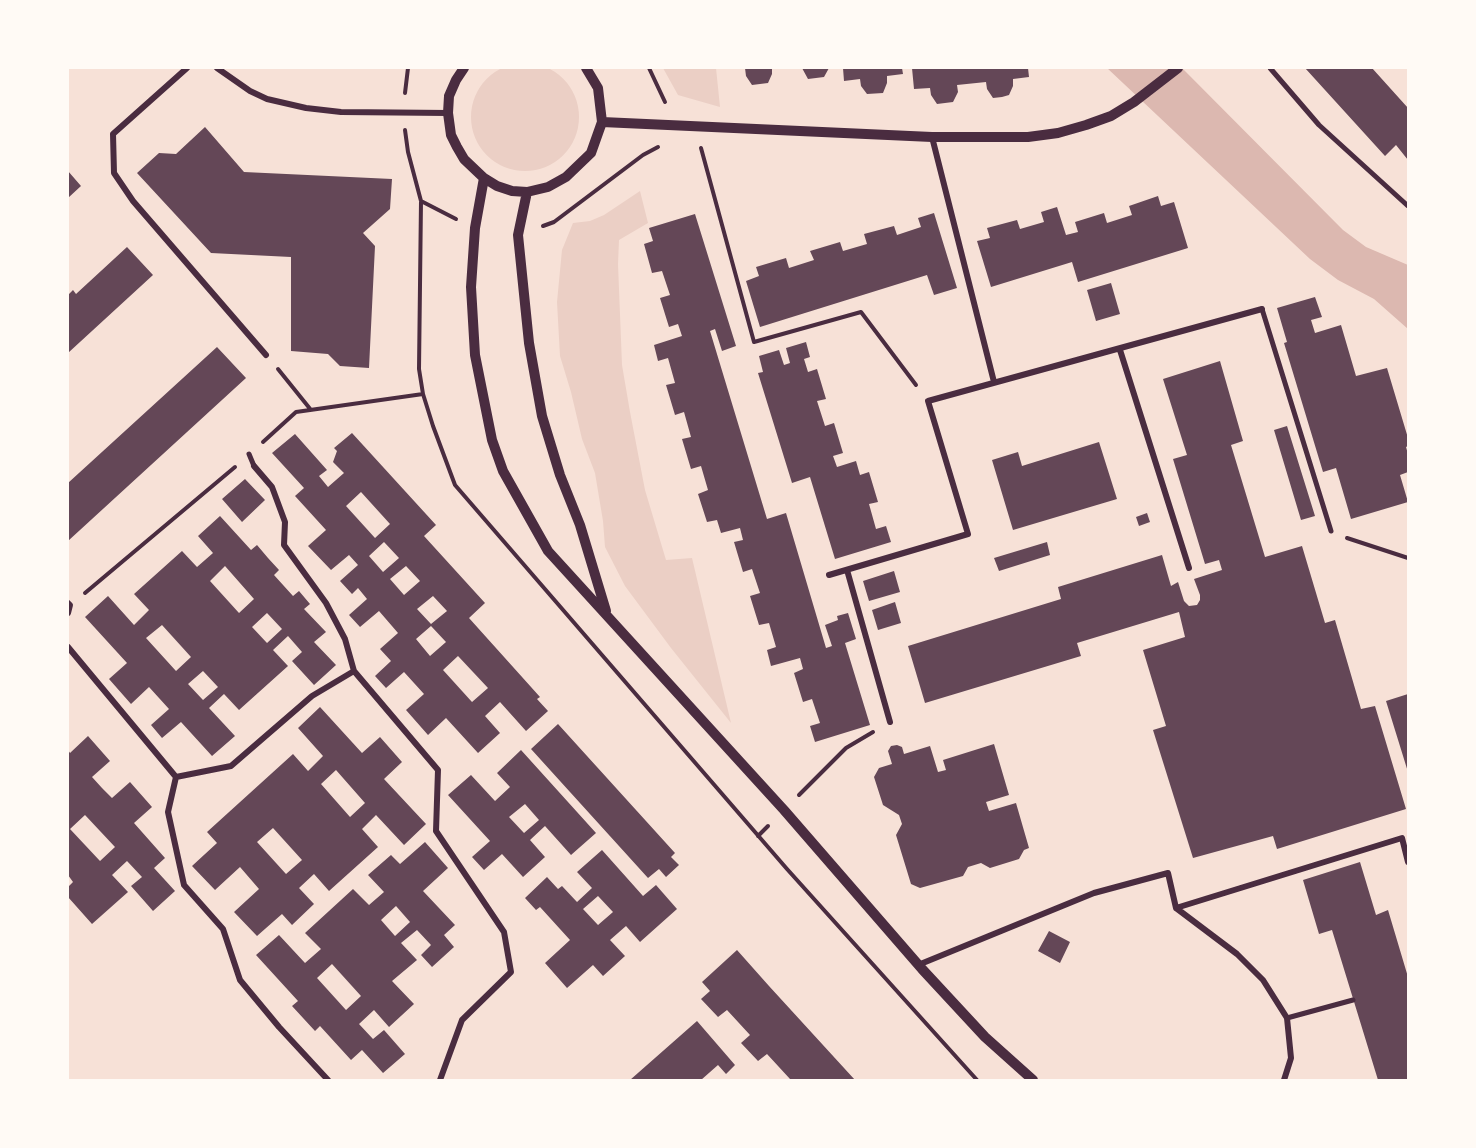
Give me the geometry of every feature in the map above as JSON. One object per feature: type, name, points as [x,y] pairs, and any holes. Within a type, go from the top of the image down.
[{"type":"street","points":[[187,68],[113,134],[114,173],[133,201],[266,355]]},
{"type":"street","points":[[217,68],[250,91],[267,99],[306,108],[373,113],[448,113]]},
{"type":"street","points":[[464,68],[449,96],[448,113],[451,135],[464,159],[484,178],[504,189],[527,192],[548,187],[566,177],[591,153],[602,122],[598,88],[586,68]]},
{"type":"street","points":[[602,122],[932,137],[1028,137],[1058,133],[1111,116],[1134,102],[1178,68]]},
{"type":"street","points":[[1270,68],[1318,125],[1408,207]]},
{"type":"street","points":[[932,137],[994,382]]},
{"type":"street","points":[[484,178],[474,228],[471,287],[475,355],[492,440],[503,471],[548,551],[784,810],[918,965],[985,1037],[1033,1080]]},
{"type":"street","points":[[527,192],[518,235],[529,343],[542,416],[560,475],[580,525],[606,614]]},
{"type":"street","points":[[829,575],[968,534],[928,401],[1120,350],[1262,309],[1331,531]]},
{"type":"street","points":[[1120,350],[1189,568]]},
{"type":"street","points":[[249,454],[254,466],[272,487],[285,522],[284,545],[326,603],[345,639],[354,671],[438,770],[436,831],[504,932],[511,972],[462,1020],[440,1080]]},
{"type":"street","points":[[847,570],[890,722]]},
{"type":"street","points":[[68,603],[70,605],[68,613]]},
{"type":"street","points":[[68,647],[176,777]]},
{"type":"street","points":[[176,777],[231,766],[312,696],[354,671]]},
{"type":"street","points":[[176,777],[168,812],[184,885],[223,929],[240,980],[328,1080]]},
{"type":"street","points":[[1176,908],[1402,838],[1408,862]]},
{"type":"street","points":[[918,965],[1094,893],[1168,873],[1176,908],[1237,954],[1257,973],[1287,1018],[1291,1058],[1284,1080]]},
{"type":"street","points":[[1287,1018],[1353,1000]]},
{"type":"path","points":[[407,78],[408,68]]},
{"type":"path","points":[[648,68],[663,100],[696,127],[754,342],[861,312],[928,401]]},
{"type":"path","points":[[532,230],[554,222],[643,155],[696,127]]},
{"type":"path","points":[[421,201],[451,216]]},
{"type":"path","points":[[266,355],[312,410]]},
{"type":"path","points":[[1331,531],[1358,543],[1408,558]]},
{"type":"path","points":[[784,810],[846,748],[890,722]]},
{"type":"shaded area","points":[[525,63],[546,67],[563,79],[575,96],[579,117],[575,138],[563,155],[546,167],[525,171],[504,167],[487,155],[475,138],[471,117],[475,96],[487,79],[504,67]]},
{"type":"shaded area","points":[[663,68],[716,68],[720,107],[678,95]]},
{"type":"shaded area","points":[[1107,68],[1182,68],[1343,230],[1366,247],[1408,265],[1408,329],[1374,299],[1338,280],[1310,259]]},
{"type":"shaded area","points":[[640,191],[648,223],[619,240],[622,365],[630,412],[645,490],[666,560],[692,558],[731,723],[625,586],[605,547],[595,473],[582,439],[560,356],[557,302],[562,250],[573,223],[590,221],[604,215]]},
{"type":"building","points":[[745,68],[772,68],[772,74],[768,83],[752,85],[746,76]]},
{"type":"building","points":[[802,68],[829,68],[824,77],[808,79]]},
{"type":"building","points":[[843,68],[902,68],[903,74],[887,76],[883,93],[867,94],[861,86],[860,79],[844,81]]},
{"type":"building","points":[[912,68],[1028,68],[1029,77],[1013,79],[1009,95],[993,98],[987,89],[986,82],[957,85],[958,92],[953,102],[937,104],[931,95],[930,88],[914,89]]},
{"type":"building","points":[[1305,68],[1372,68],[1408,108],[1408,160],[1396,145],[1385,156]]},
{"type":"building","points":[[205,127],[244,172],[392,179],[390,209],[363,233],[375,246],[369,368],[340,366],[328,354],[291,351],[291,257],[211,253],[137,173],[159,153],[176,154]]},
{"type":"building","points":[[68,171],[81,186],[68,198]]},
{"type":"building","points":[[1158,196],[1161,206],[1174,202],[1188,248],[1078,282],[1072,262],[991,287],[977,241],[990,238],[987,228],[1017,220],[1020,229],[1044,222],[1041,212],[1057,207],[1066,235],[1078,232],[1075,222],[1104,213],[1107,223],[1132,215],[1129,206]]},
{"type":"building","points":[[934,213],[957,288],[934,295],[927,275],[760,327],[746,281],[759,276],[756,267],[786,258],[789,268],[814,260],[810,251],[840,242],[843,251],[867,244],[864,234],[894,226],[897,235],[921,227],[918,218]]},
{"type":"building","points":[[695,214],[736,346],[722,351],[715,329],[710,331],[767,519],[786,513],[826,648],[832,646],[825,625],[838,620],[837,616],[848,613],[856,639],[845,643],[870,725],[815,742],[810,726],[820,723],[812,699],[803,702],[794,673],[803,669],[800,658],[771,666],[767,650],[776,647],[769,623],[759,625],[750,596],[760,593],[752,569],[743,572],[734,542],[743,540],[740,528],[721,533],[717,520],[707,522],[698,494],[708,490],[701,466],[691,469],[682,439],[691,437],[684,412],[675,415],[666,385],[675,383],[668,358],[658,361],[654,345],[682,336],[678,324],[669,327],[660,298],[670,295],[662,271],[652,273],[644,244],[653,241],[649,228]]},
{"type":"building","points":[[127,247],[153,275],[68,353],[68,295],[73,290],[76,294]]},
{"type":"building","points":[[1111,283],[1120,314],[1096,321],[1087,290]]},
{"type":"building","points":[[1315,297],[1322,317],[1311,320],[1315,333],[1341,325],[1356,376],[1387,368],[1408,438],[1406,447],[1408,472],[1400,475],[1408,502],[1351,519],[1336,468],[1323,472],[1284,343],[1287,342],[1277,308]]},
{"type":"building","points":[[806,342],[810,357],[804,359],[808,372],[817,369],[826,399],[817,401],[825,426],[834,423],[843,453],[833,456],[837,467],[856,461],[860,475],[869,472],[878,502],[869,504],[876,529],[886,526],[891,542],[835,559],[810,477],[792,483],[758,373],[763,372],[759,356],[779,350],[784,365],[790,363],[786,348]]},
{"type":"building","points":[[217,347],[246,378],[68,541],[68,483]]},
{"type":"building","points":[[1220,361],[1243,441],[1231,445],[1265,557],[1302,546],[1325,623],[1335,620],[1361,709],[1375,706],[1406,809],[1277,849],[1273,836],[1193,858],[1153,730],[1166,726],[1143,650],[1185,637],[1179,612],[1077,643],[1081,656],[925,703],[908,646],[1061,599],[1058,587],[1162,555],[1171,586],[1178,582],[1184,601],[1189,606],[1197,605],[1200,595],[1194,579],[1222,570],[1219,560],[1205,564],[1173,459],[1187,455],[1163,379]]},
{"type":"building","points":[[1287,426],[1315,516],[1301,520],[1274,430]]},
{"type":"building","points":[[352,433],[436,525],[424,536],[485,603],[469,618],[540,697],[537,699],[548,711],[526,731],[500,702],[485,716],[500,733],[478,753],[446,718],[428,735],[406,710],[424,694],[404,672],[386,688],[375,676],[391,661],[380,649],[398,633],[379,611],[360,627],[349,615],[367,599],[358,588],[352,594],[340,581],[358,565],[349,555],[331,570],[308,546],[326,530],[295,496],[304,488],[272,453],[295,434],[327,470],[319,476],[328,487],[344,473],[333,462],[337,451],[334,448]],"holes":[[[361,492],[390,524],[375,538],[346,506]],[[384,542],[399,558],[383,572],[369,556]],[[406,566],[420,581],[404,595],[390,579]],[[433,596],[447,611],[431,624],[417,609]],[[431,626],[446,642],[430,656],[416,639]],[[458,656],[488,688],[472,702],[443,670]]]},
{"type":"building","points":[[1099,442],[1117,499],[1013,530],[992,460],[1018,452],[1022,466]]},
{"type":"building","points":[[245,479],[265,500],[242,522],[222,499]]},
{"type":"building","points":[[1147,513],[1150,522],[1139,526],[1136,517]]},
{"type":"building","points":[[220,516],[251,550],[257,545],[279,570],[274,575],[293,596],[299,591],[310,604],[304,609],[326,632],[314,642],[336,665],[314,685],[292,661],[302,652],[288,636],[273,650],[288,666],[239,710],[224,694],[209,708],[235,736],[212,756],[181,722],[162,738],[151,725],[169,709],[149,687],[131,704],[109,679],[127,663],[85,617],[108,596],[134,625],[149,610],[134,594],[182,551],[197,567],[213,553],[198,536]],"holes":[[[225,566],[254,599],[239,613],[210,581]],[[267,613],[282,629],[267,643],[252,627]],[[162,625],[191,657],[176,671],[146,638]],[[203,671],[218,687],[203,700],[188,684]]]},
{"type":"building","points":[[1047,542],[1050,555],[999,571],[994,558]]},
{"type":"building","points":[[894,571],[900,592],[869,601],[863,581]]},
{"type":"building","points":[[895,602],[901,623],[878,630],[872,610]]},
{"type":"building","points":[[1408,694],[1408,772],[1386,701]]},
{"type":"building","points":[[320,707],[362,753],[380,737],[402,762],[384,779],[426,824],[404,845],[376,815],[362,829],[378,847],[329,891],[314,874],[299,888],[314,904],[292,925],[282,914],[257,936],[234,912],[259,889],[240,867],[215,890],[192,866],[217,843],[207,832],[293,754],[308,771],[323,756],[298,728]],"holes":[[[336,770],[365,803],[350,817],[321,784]],[[273,828],[302,860],[286,874],[257,842]]]},
{"type":"building","points":[[558,724],[675,853],[671,857],[679,865],[666,877],[659,869],[648,878],[531,749]]},
{"type":"building","points":[[88,736],[110,761],[92,777],[112,798],[130,782],[152,807],[134,823],[165,858],[154,868],[175,891],[153,911],[131,886],[142,877],[127,861],[112,875],[128,892],[92,924],[68,897],[68,887],[73,882],[68,875],[68,750],[70,753]],"holes":[[[85,815],[115,847],[100,861],[70,829]]]},
{"type":"building","points":[[994,744],[1009,795],[986,802],[989,811],[1016,803],[1029,848],[1024,850],[1019,859],[990,868],[981,863],[968,867],[963,876],[920,888],[911,884],[896,835],[902,824],[899,815],[883,805],[874,777],[879,768],[892,764],[888,751],[891,746],[897,745],[902,747],[904,754],[930,746],[938,772],[946,770],[943,760]]},
{"type":"building","points":[[521,750],[596,833],[571,855],[545,826],[530,840],[545,857],[523,877],[502,854],[484,870],[472,857],[490,841],[448,795],[471,775],[495,801],[510,787],[497,773]],"holes":[[[525,804],[539,820],[524,833],[509,817]]]},
{"type":"building","points":[[425,842],[448,868],[423,891],[455,925],[444,935],[454,947],[432,967],[421,955],[431,945],[417,930],[401,943],[417,960],[392,981],[414,1004],[389,1027],[374,1010],[359,1024],[373,1039],[384,1030],[405,1054],[383,1073],[362,1050],[351,1060],[320,1026],[315,1031],[292,1006],[298,1001],[256,955],[279,935],[305,963],[321,949],[305,933],[353,889],[369,905],[384,892],[368,875],[391,855],[400,864]],"holes":[[[396,906],[410,922],[395,936],[381,920]],[[332,964],[361,996],[346,1010],[317,978]]]},
{"type":"building","points":[[602,850],[643,896],[656,885],[677,909],[640,942],[626,926],[610,940],[625,956],[603,976],[593,965],[567,988],[545,963],[570,940],[540,907],[536,910],[525,898],[547,877],[558,889],[562,886],[577,902],[592,888],[577,872]],"holes":[[[598,896],[613,912],[598,925],[583,909]]]},
{"type":"building","points":[[1360,862],[1376,915],[1388,910],[1408,977],[1408,1080],[1378,1080],[1332,930],[1319,934],[1303,880]]},
{"type":"building","points":[[1049,931],[1070,942],[1060,963],[1038,951]]},
{"type":"building","points":[[737,950],[855,1080],[788,1080],[790,1079],[767,1054],[758,1061],[741,1043],[750,1035],[727,1010],[718,1017],[701,999],[710,991],[702,982]]},
{"type":"building","points":[[697,1021],[735,1065],[726,1074],[718,1065],[701,1080],[630,1080]]}]
